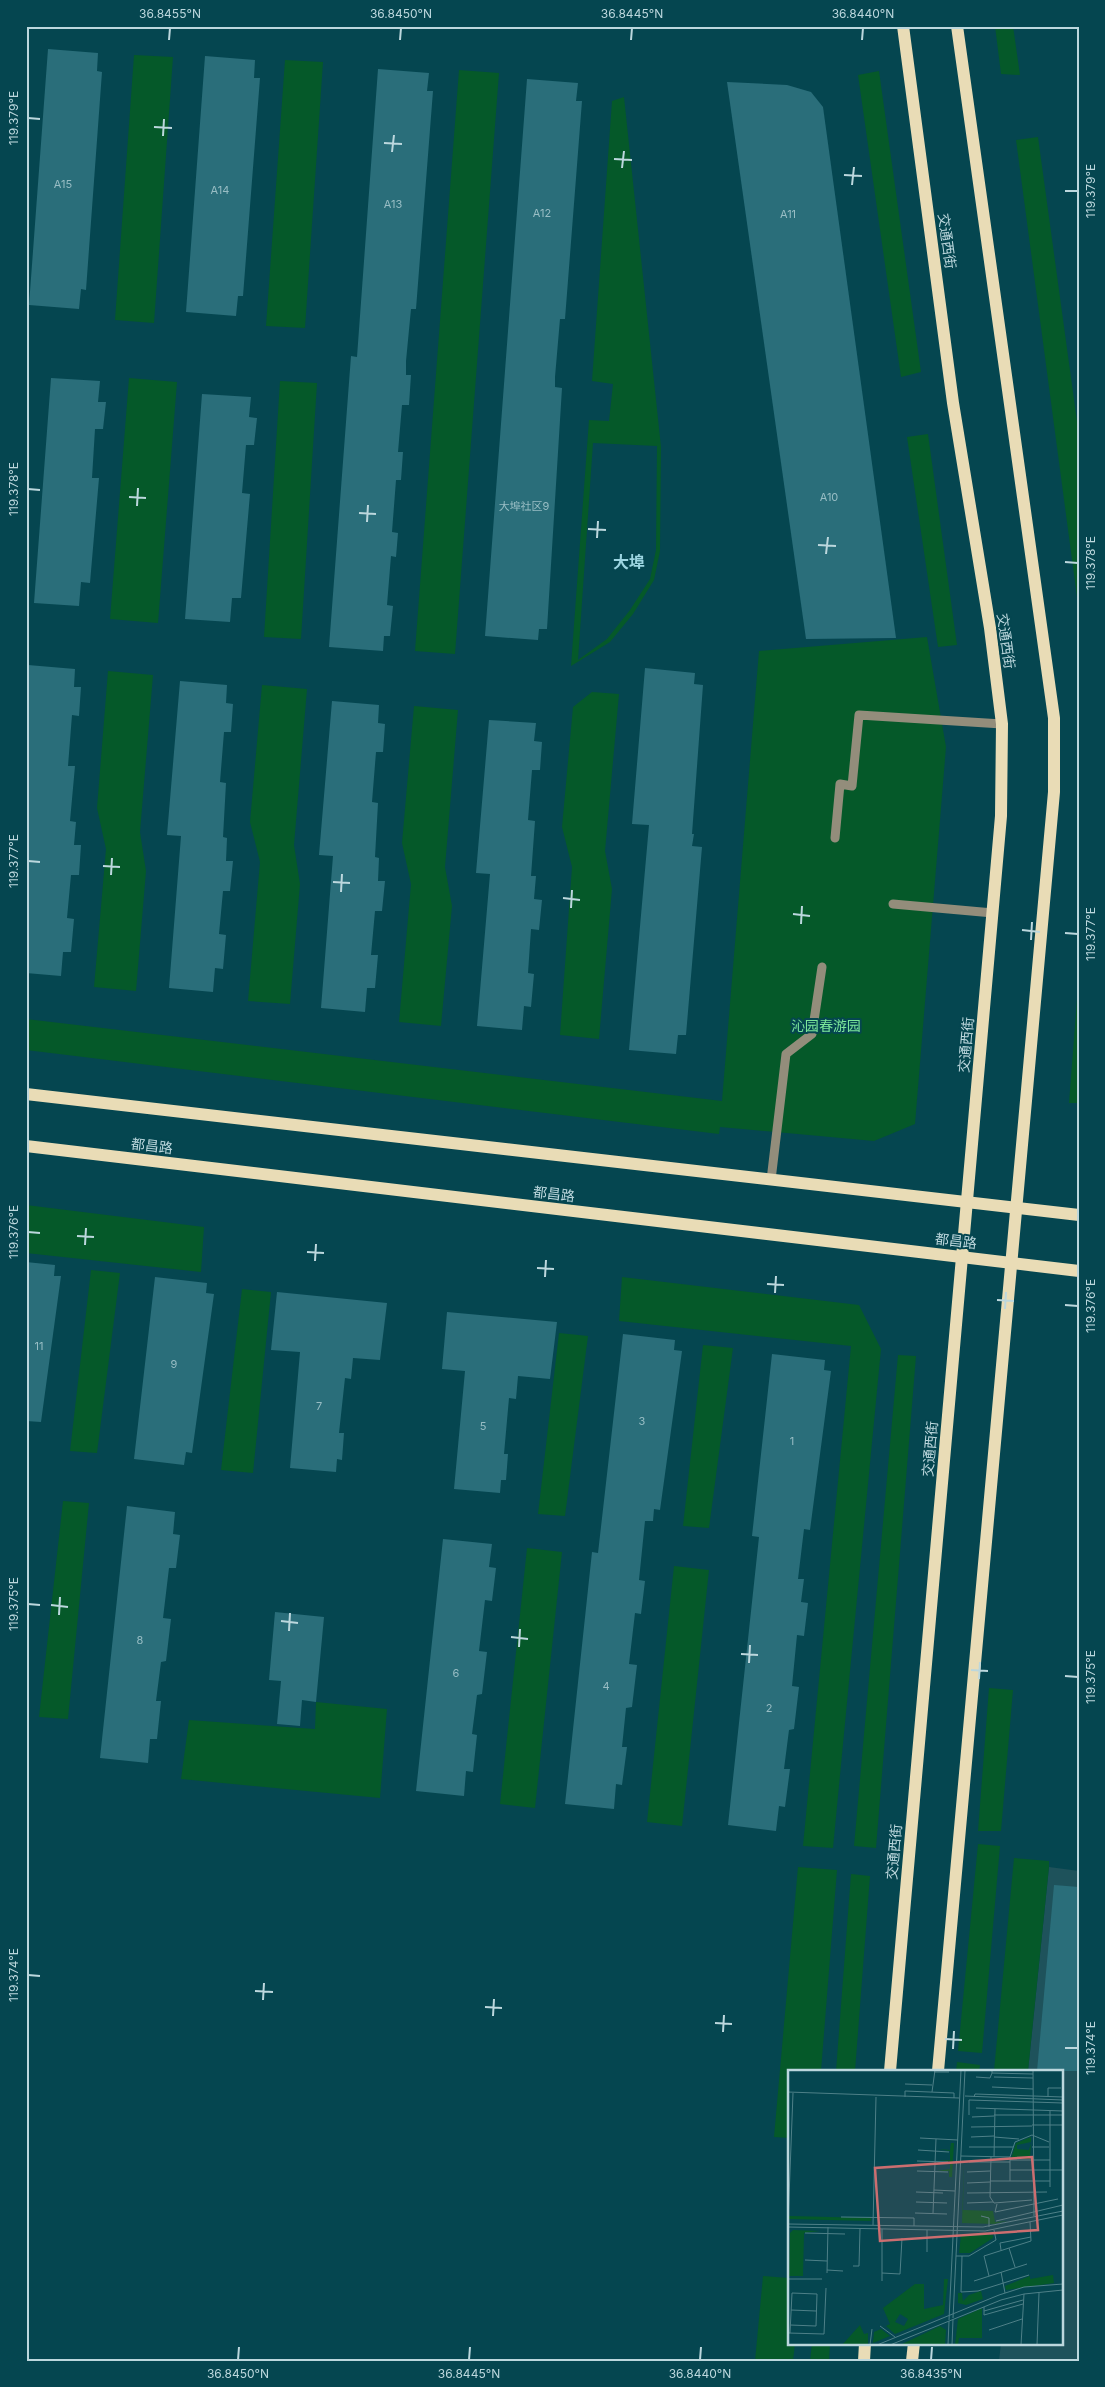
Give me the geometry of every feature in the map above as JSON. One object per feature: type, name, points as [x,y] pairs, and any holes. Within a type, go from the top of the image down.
[{"type":"main road","name":"交通西街","points":[[890,2070],[993,913],[1001,816],[1002,724],[990,628],[953,403],[903,26]]},
{"type":"main road","points":[[938,2070],[1054,792],[1054,718],[957,26]]},
{"type":"main road","points":[[26,1094],[1079,1215]]},
{"type":"main road","name":"都昌路","points":[[26,1146],[1079,1271]]},
{"type":"main road","points":[[864,2361],[865,2344]]},
{"type":"main road","points":[[912,2361],[914,2344]]},
{"type":"street","points":[[835,838],[840,784],[852,786],[859,716],[1002,724]]},
{"type":"street","points":[[893,904],[993,913]]},
{"type":"street","points":[[771,1180],[786,1054],[812,1034],[822,967]]},
{"type":"shaded area","points":[[1049,1867],[1079,1871],[1079,2361],[999,2361],[1001,2344],[1062,2344],[1062,2070],[1028,2070]]},
{"type":"green space","points":[[995,26],[1013,26],[1020,75],[1001,74]]},
{"type":"green space","points":[[134,55],[173,57],[154,323],[115,320]]},
{"type":"green space","points":[[285,60],[323,62],[305,328],[266,326]]},
{"type":"green space","points":[[459,70],[499,73],[455,654],[415,651]]},
{"type":"green space","points":[[879,71],[921,372],[901,377],[858,75]]},
{"type":"green space","points":[[624,97],[661,447],[660,551],[654,580],[633,614],[610,642],[571,666],[589,420],[609,421],[613,384],[592,381],[612,101]],"holes":[[[593,443],[657,446],[656,550],[650,579],[630,610],[607,639],[578,660]]]},
{"type":"green space","points":[[1038,137],[1079,436],[1079,612],[1016,140]]},
{"type":"green space","points":[[129,378],[177,382],[158,623],[110,619]]},
{"type":"green space","points":[[280,381],[317,383],[301,639],[264,637]]},
{"type":"green space","points":[[928,434],[957,645],[938,647],[907,437]]},
{"type":"green space","name":"沁园春游园","points":[[927,637],[946,747],[915,1124],[874,1141],[720,1127],[719,1134],[26,1050],[26,1019],[722,1101],[759,651]]},
{"type":"green space","points":[[108,671],[153,675],[140,832],[146,871],[136,991],[94,987],[106,849],[97,808]]},
{"type":"green space","points":[[262,685],[307,689],[294,845],[300,884],[290,1004],[248,1001],[260,862],[250,822]]},
{"type":"green space","points":[[592,692],[619,694],[605,851],[612,889],[599,1039],[560,1035],[572,867],[562,827],[573,707]]},
{"type":"green space","points":[[414,706],[458,710],[445,867],[452,906],[441,1026],[399,1022],[411,884],[402,843]]},
{"type":"green space","points":[[1079,973],[1079,1103],[1069,1103]]},
{"type":"green space","points":[[26,1205],[204,1227],[201,1272],[26,1253]]},
{"type":"green space","points":[[91,1270],[120,1273],[97,1453],[70,1451]]},
{"type":"green space","points":[[622,1277],[859,1305],[881,1349],[833,1848],[803,1846],[851,1346],[619,1321]]},
{"type":"green space","points":[[242,1289],[271,1292],[253,1473],[221,1470]]},
{"type":"green space","points":[[559,1333],[588,1336],[565,1516],[538,1514]]},
{"type":"green space","points":[[703,1345],[733,1348],[709,1528],[683,1526]]},
{"type":"green space","points":[[898,1355],[916,1356],[876,1848],[854,1846]]},
{"type":"green space","points":[[63,1501],[89,1503],[68,1719],[39,1717]]},
{"type":"green space","points":[[527,1548],[562,1552],[535,1808],[500,1804]]},
{"type":"green space","points":[[674,1566],[709,1570],[682,1826],[647,1822]]},
{"type":"green space","points":[[989,1688],[1013,1690],[1001,1831],[978,1831]]},
{"type":"green space","points":[[316,1702],[387,1709],[380,1798],[181,1779],[189,1720],[315,1729]]},
{"type":"green space","points":[[978,1844],[1000,1846],[982,2053],[958,2051]]},
{"type":"green space","points":[[1014,1858],[1049,1861],[1028,2070],[994,2070]]},
{"type":"green space","points":[[798,1867],[837,1870],[821,2070],[788,2070],[788,2138],[774,2137]]},
{"type":"green space","points":[[851,1874],[870,1876],[855,2070],[836,2070]]},
{"type":"green space","points":[[957,2062],[980,2065],[979,2070],[956,2070]]},
{"type":"green space","points":[[763,2276],[788,2278],[788,2344],[795,2344],[793,2361],[755,2361]]},
{"type":"green space","points":[[812,2344],[830,2344],[829,2361],[810,2361]]},
{"type":"building","points":[[48,49],[98,53],[97,71],[102,72],[86,290],[81,289],[79,309],[29,305]]},
{"type":"building","points":[[205,56],[255,60],[254,78],[260,78],[243,296],[238,296],[236,316],[186,312]]},
{"type":"building","points":[[378,69],[429,73],[427,91],[433,91],[416,309],[411,309],[406,361],[406,375],[411,375],[409,405],[402,405],[398,452],[403,452],[401,480],[396,480],[392,532],[398,533],[396,557],[391,556],[387,605],[393,606],[390,636],[384,636],[383,651],[329,647],[351,356],[357,357]]},
{"type":"building","points":[[527,79],[578,83],[576,101],[582,101],[565,319],[560,319],[555,377],[555,387],[562,388],[547,629],[539,629],[538,640],[485,636]]},
{"type":"building","points":[[727,82],[787,85],[811,92],[823,107],[896,638],[806,639]]},
{"type":"building","points":[[51,378],[100,381],[98,402],[106,402],[103,429],[95,429],[92,478],[99,478],[90,583],[81,582],[79,606],[34,603]]},
{"type":"building","points":[[202,394],[251,397],[249,417],[257,418],[254,445],[246,445],[242,493],[250,494],[241,598],[232,598],[230,622],[185,619]]},
{"type":"building","points":[[28,665],[75,669],[74,687],[81,687],[79,716],[72,715],[68,766],[75,766],[70,821],[76,822],[74,845],[81,845],[79,875],[71,875],[67,918],[74,919],[71,952],[63,952],[61,976],[26,973],[26,856],[29,819],[26,819]]},
{"type":"building","points":[[645,668],[695,673],[694,684],[703,685],[692,834],[694,834],[692,846],[702,847],[686,1035],[678,1035],[676,1054],[629,1050],[649,825],[632,824]]},
{"type":"building","points":[[180,681],[227,685],[226,703],[233,704],[231,732],[224,732],[220,782],[226,783],[223,837],[227,838],[226,861],[233,861],[230,891],[223,891],[219,934],[226,935],[223,969],[215,968],[213,992],[169,988],[181,836],[167,835]]},
{"type":"building","points":[[332,701],[379,705],[378,723],[385,724],[383,752],[376,752],[372,802],[378,803],[375,857],[379,858],[378,881],[385,881],[382,911],[375,911],[371,955],[378,955],[375,988],[367,988],[365,1012],[321,1008],[333,856],[319,855]]},
{"type":"building","points":[[489,720],[536,723],[534,741],[542,742],[540,770],[532,770],[528,820],[535,821],[531,876],[536,876],[534,899],[542,900],[539,930],[531,929],[528,973],[534,974],[531,1007],[524,1006],[522,1030],[477,1026],[490,874],[476,873]]},
{"type":"building","points":[[26,1262],[55,1265],[54,1276],[61,1276],[41,1422],[26,1421]]},
{"type":"building","points":[[155,1277],[207,1283],[206,1293],[214,1294],[192,1453],[186,1452],[184,1465],[134,1459]]},
{"type":"building","points":[[277,1292],[387,1303],[380,1360],[353,1358],[351,1379],[345,1378],[339,1433],[344,1433],[342,1460],[337,1459],[336,1472],[290,1468],[300,1352],[271,1350]]},
{"type":"building","points":[[447,1312],[557,1322],[550,1379],[518,1376],[516,1399],[509,1398],[504,1454],[508,1454],[506,1480],[501,1480],[500,1493],[454,1489],[465,1371],[442,1369]]},
{"type":"building","points":[[623,1334],[675,1340],[674,1350],[682,1351],[660,1510],[654,1509],[653,1521],[645,1521],[639,1580],[645,1581],[641,1614],[635,1613],[629,1664],[637,1665],[632,1707],[626,1708],[622,1747],[627,1747],[622,1785],[616,1784],[614,1809],[565,1804],[592,1552],[598,1553]]},
{"type":"building","points":[[772,1354],[825,1360],[824,1370],[831,1371],[810,1530],[804,1529],[798,1579],[804,1579],[801,1602],[808,1603],[804,1636],[797,1635],[792,1686],[799,1687],[794,1729],[789,1730],[784,1769],[790,1769],[785,1807],[779,1806],[776,1831],[728,1825],[759,1537],[752,1536]]},
{"type":"building","points":[[127,1506],[175,1512],[173,1534],[180,1535],[176,1568],[169,1568],[163,1618],[171,1619],[166,1661],[161,1662],[156,1701],[161,1701],[157,1739],[150,1739],[148,1763],[100,1758]]},
{"type":"building","points":[[443,1539],[492,1544],[489,1567],[496,1568],[492,1601],[485,1600],[479,1651],[487,1652],[482,1694],[477,1695],[472,1734],[477,1735],[473,1772],[466,1771],[464,1796],[416,1791]]},
{"type":"building","points":[[275,1612],[324,1617],[316,1702],[302,1700],[300,1726],[277,1724],[281,1681],[269,1680]]},
{"type":"building","points":[[1054,1885],[1079,1887],[1079,2071],[1037,2070]]},
{"type":"district","name":"大埠","points":[[629,562]]}]
